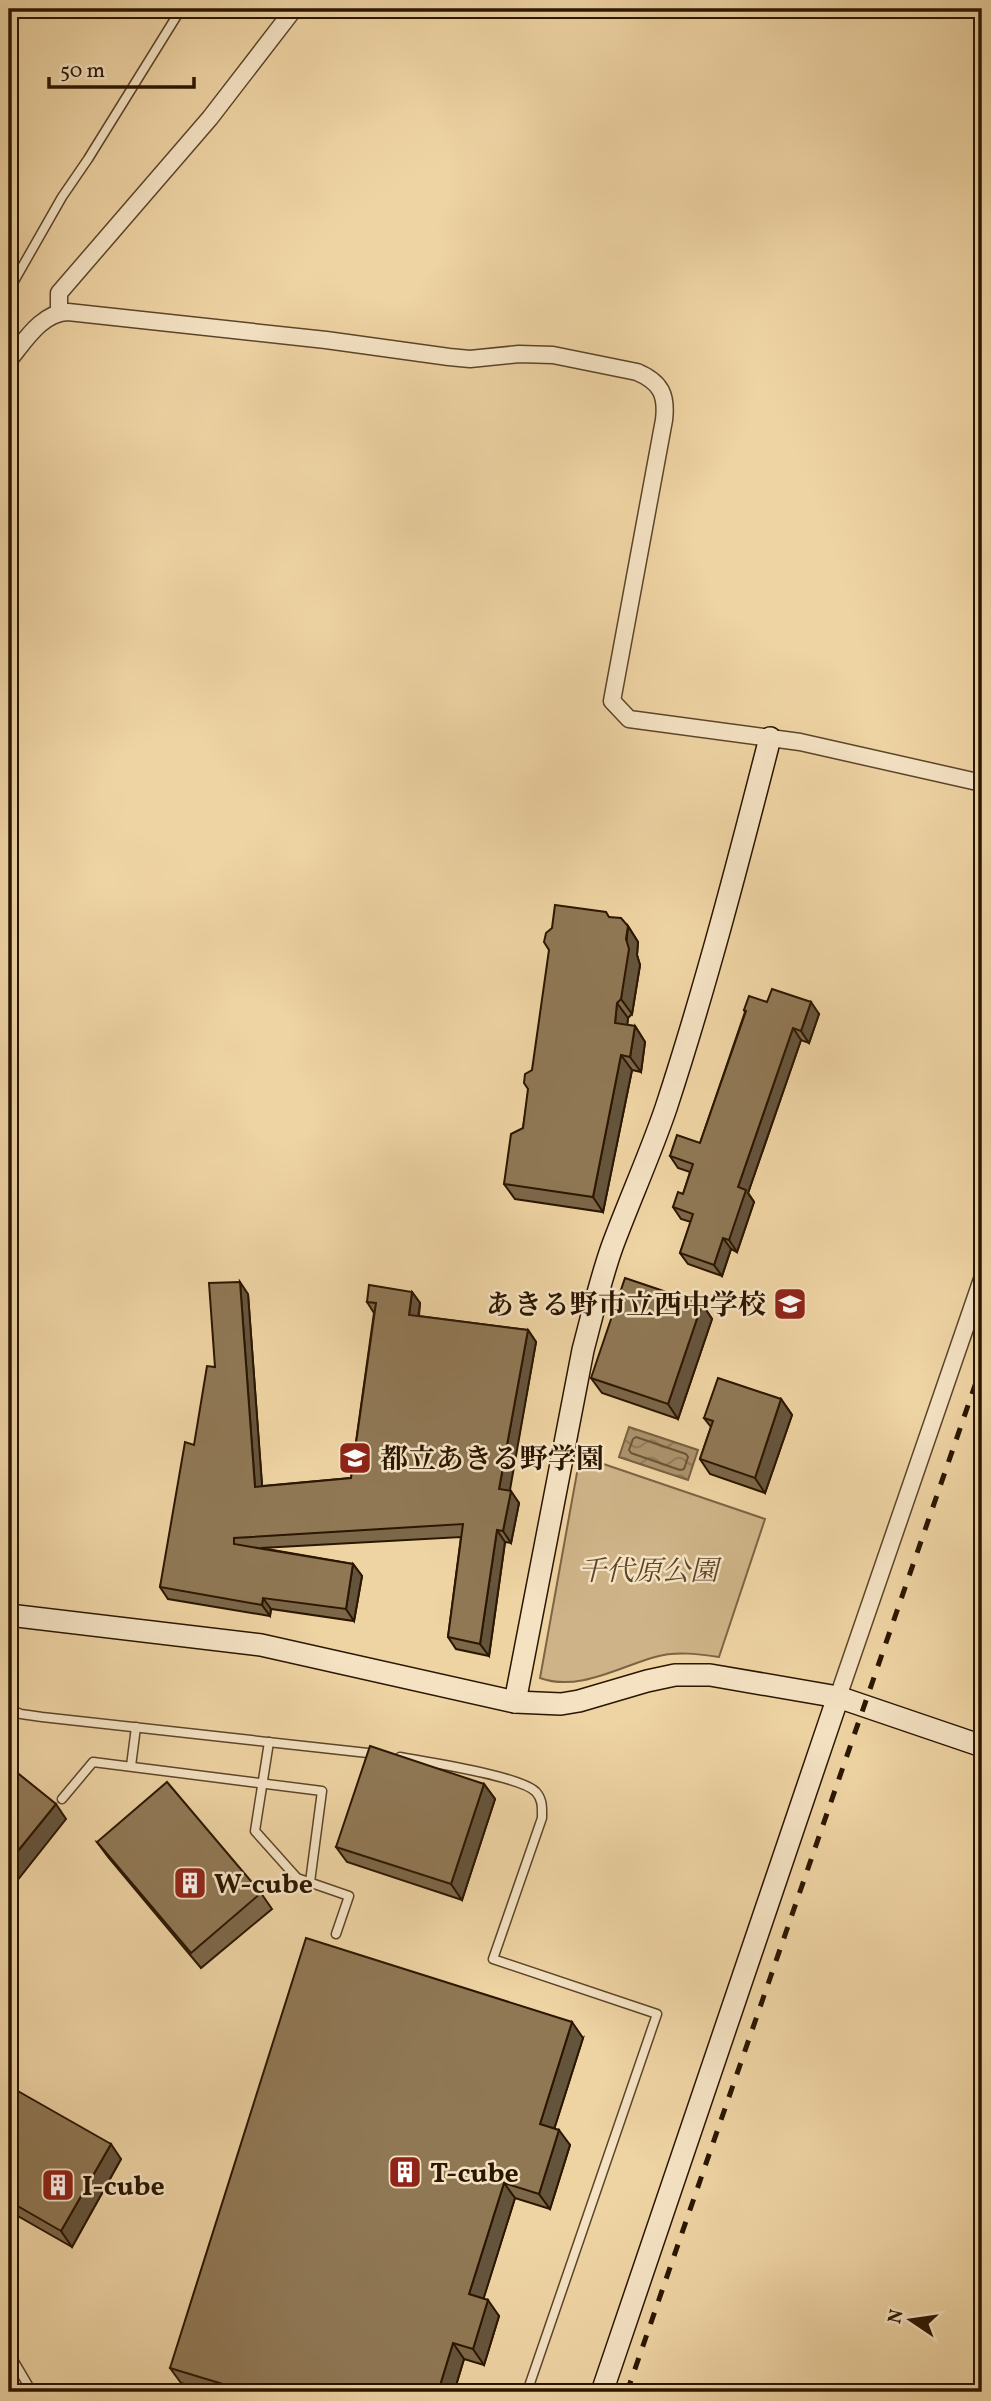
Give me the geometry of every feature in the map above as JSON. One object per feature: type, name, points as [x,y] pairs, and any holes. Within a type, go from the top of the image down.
[{"type":"street","points":[[60,313],[59,293],[210,118],[294,9]]},
{"type":"street","points":[[9,360],[42,321],[60,313],[326,340],[470,359],[519,354],[553,355],[637,372],[649,377],[659,386],[666,402],[664,420],[612,701],[629,719],[800,742],[982,783]]},
{"type":"street","points":[[515,1702],[594,1304],[611,1251],[658,1132],[687,1044],[737,866],[769,738]]},
{"type":"street","points":[[602,2392],[982,1279]]},
{"type":"street","points":[[9,1615],[261,1645],[515,1702],[561,1704],[647,1681],[692,1674],[710,1675],[838,1697],[982,1746]]},
{"type":"lane","points":[[9,290],[62,197],[181,9]]},
{"type":"lane","points":[[9,1709],[21,1714],[402,1757],[515,1781],[536,1792],[542,1802],[542,1818],[493,1959],[657,2014],[527,2392]]},
{"type":"lane","points":[[131,1766],[136,1727]]},
{"type":"lane","points":[[269,1742],[256,1831],[298,1878],[349,1896],[336,1934]]},
{"type":"lane","points":[[62,1799],[93,1762],[322,1791],[310,1882]]},
{"type":"lane","points":[[9,2353],[32,2392]]},
{"type":"green space","points":[[895,9],[939,9],[936,18]]},
{"type":"green space","name":"千代原公園","points":[[580,1456],[765,1519],[719,1657],[671,1654],[584,1680],[554,1682],[540,1678]]},
{"type":"water","points":[[629,1427],[698,1450],[688,1480],[619,1457]]},
{"type":"building","points":[[555,905],[606,912],[609,917],[621,918],[628,926],[626,939],[629,949],[615,1023],[635,1026],[630,1057],[621,1055],[593,1197],[504,1184],[511,1134],[523,1128],[528,1089],[524,1083],[525,1074],[532,1070],[549,950],[544,942],[546,933],[552,928]]},
{"type":"building","points":[[772,989],[811,1002],[801,1031],[793,1028],[738,1187],[746,1190],[729,1240],[723,1238],[714,1265],[680,1253],[693,1214],[673,1207],[678,1192],[683,1194],[693,1164],[670,1156],[677,1135],[700,1143],[749,996],[767,1002]]},
{"type":"building","points":[[625,1278],[702,1304],[668,1404],[591,1378]]},
{"type":"building","points":[[240,1282],[255,1487],[351,1478],[376,1303],[367,1302],[369,1285],[412,1292],[409,1315],[528,1330],[499,1489],[511,1491],[503,1531],[497,1530],[480,1644],[448,1637],[463,1524],[234,1538],[234,1544],[353,1564],[346,1609],[263,1598],[262,1605],[160,1587],[185,1442],[194,1445],[207,1366],[215,1367],[209,1283]]},
{"type":"building","points":[[718,1378],[781,1399],[755,1478],[700,1459],[713,1421],[704,1418]]},
{"type":"building","points":[[370,1746],[484,1784],[451,1884],[336,1847]]},
{"type":"building","points":[[9,1766],[56,1804],[9,1862]]},
{"type":"building","name":"W-cube","points":[[167,1782],[261,1893],[191,1953],[97,1842]]},
{"type":"building","name":"T-cube","points":[[306,1938],[572,2022],[540,2124],[559,2130],[539,2194],[504,2183],[469,2294],[488,2300],[473,2349],[453,2343],[438,2392],[249,2392],[170,2368]]},
{"type":"building","name":"I-cube","points":[[9,2086],[111,2144],[61,2231],[9,2201]]},
{"type":"railway","points":[[627,2392],[982,1365]]},
{"type":"place","name":"あきる野市立西中学校","points":[[790,1304]]},
{"type":"place","name":"都立あきる野学園","points":[[355,1458]]},
{"type":"place","name":"W-cube","points":[[190,1883]]},
{"type":"place","name":"T-cube","points":[[405,2172]]},
{"type":"place","name":"I-cube","points":[[58,2185]]}]
